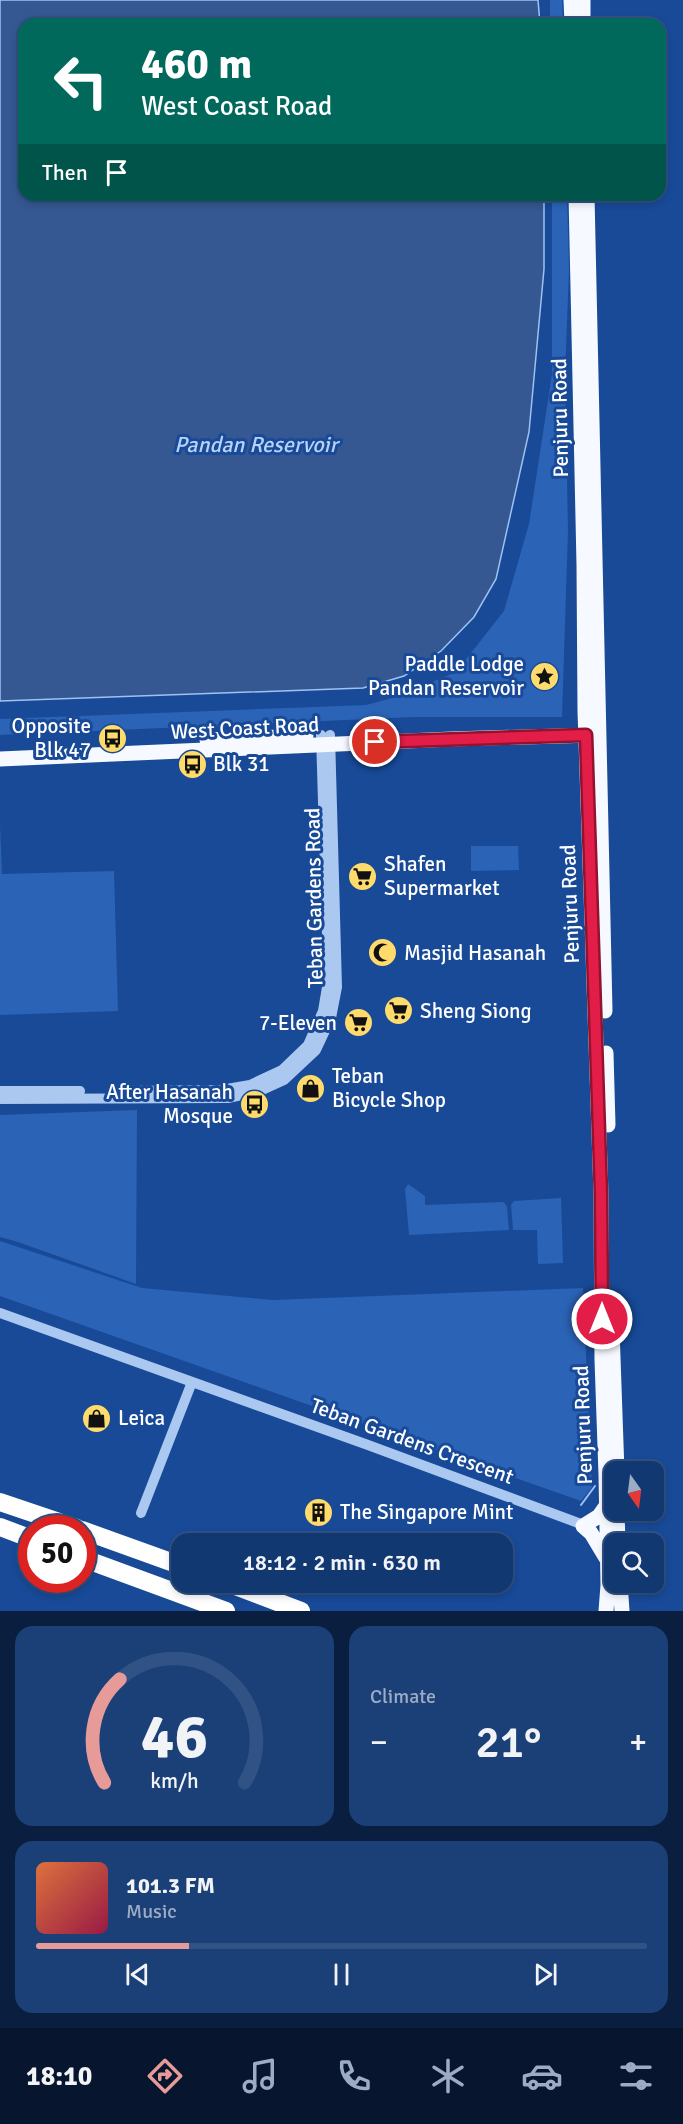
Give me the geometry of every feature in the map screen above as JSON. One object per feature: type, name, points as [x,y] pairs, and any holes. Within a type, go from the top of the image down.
[{"type":"highway","points":[[0,1500],[39,1515]]},
{"type":"highway","points":[[0,1527],[18,1534]]},
{"type":"highway","points":[[96,1535],[171,1562]]},
{"type":"highway","points":[[96,1563],[226,1611]]},
{"type":"highway","points":[[254,1593],[301,1611]]},
{"type":"main road","points":[[571,0],[572,18]]},
{"type":"main road","points":[[582,0],[583,18]]},
{"type":"main road","name":"Penjuru Road","points":[[576,201],[611,1461]]},
{"type":"main road","name":"Penjuru Road","points":[[587,201],[592,730]]},
{"type":"main road","name":"West Coast Road","points":[[0,749],[592,730]]},
{"type":"main road","name":"West Coast Road","points":[[0,759],[325,740]]},
{"type":"main road","name":"Penjuru Road","points":[[604,1164],[617,1461]]},
{"type":"main road","points":[[604,1513],[583,1526],[591,1533],[604,1555]]},
{"type":"main road","name":"Penjuru Road","points":[[606,1593],[606,1611]]},
{"type":"main road","points":[[621,1593],[622,1611]]},
{"type":"street","name":"Teban Gardens Road","points":[[0,1091],[228,1098],[260,1091],[284,1080],[316,1050],[331,1018],[337,987],[325,740]]},
{"type":"street","name":"Teban Gardens Road","points":[[0,1099],[42,1094]]},
{"type":"street","name":"Teban Gardens Crescent","points":[[0,1313],[368,1444],[604,1533]]},
{"type":"street","points":[[141,1514],[192,1382]]},
{"type":"shaded area","points":[[550,0],[562,0],[563,18],[550,18]]},
{"type":"shaded area","points":[[552,201],[567,201],[569,269],[565,374],[568,531],[562,717],[415,717],[0,735],[0,719],[366,705],[396,697],[456,672],[504,611],[529,524],[552,374]]},
{"type":"shaded area","points":[[0,825],[2,874],[114,871],[118,1011],[0,1015]]},
{"type":"shaded area","points":[[471,846],[518,846],[519,870],[471,871]]},
{"type":"shaded area","points":[[137,1110],[136,1284],[0,1237],[0,1115]]},
{"type":"shaded area","points":[[408,1184],[425,1196],[425,1205],[504,1202],[507,1207],[509,1230],[409,1235],[405,1189]]},
{"type":"shaded area","points":[[561,1198],[563,1263],[538,1264],[537,1230],[513,1230],[511,1205],[514,1201]]},
{"type":"shaded area","points":[[0,1241],[142,1288],[273,1300],[583,1288],[592,1487],[581,1501],[0,1296]]},
{"type":"water","name":"Pandan Reservoir","points":[[0,0],[538,0],[540,18],[18,18],[18,201],[544,201],[544,269],[529,432],[496,579],[474,617],[441,651],[404,676],[363,688],[0,701]]},
{"type":"waterway","points":[[581,1505],[595,1486]]},
{"type":"place","name":"Paddle Lodge Pandan Reservoir","points":[[545,676]]},
{"type":"place","name":"Opposite Blk 47","points":[[112,738]]},
{"type":"place","name":"Blk 31","points":[[192,764]]},
{"type":"place","name":"Shafen Supermarket","points":[[363,876]]},
{"type":"place","name":"Masjid Hasanah","points":[[383,953]]},
{"type":"place","name":"Sheng Siong","points":[[399,1011]]},
{"type":"place","name":"7-Eleven","points":[[358,1023]]},
{"type":"place","name":"Teban Bicycle Shop","points":[[311,1088]]},
{"type":"place","name":"After Hasanah Mosque","points":[[254,1104]]},
{"type":"place","name":"Leica","points":[[97,1418]]},
{"type":"place","name":"The Singapore Mint","points":[[319,1512]]},
{"type":"route","points":[[375,742],[586,735],[601,1194],[602,1319]]}]
